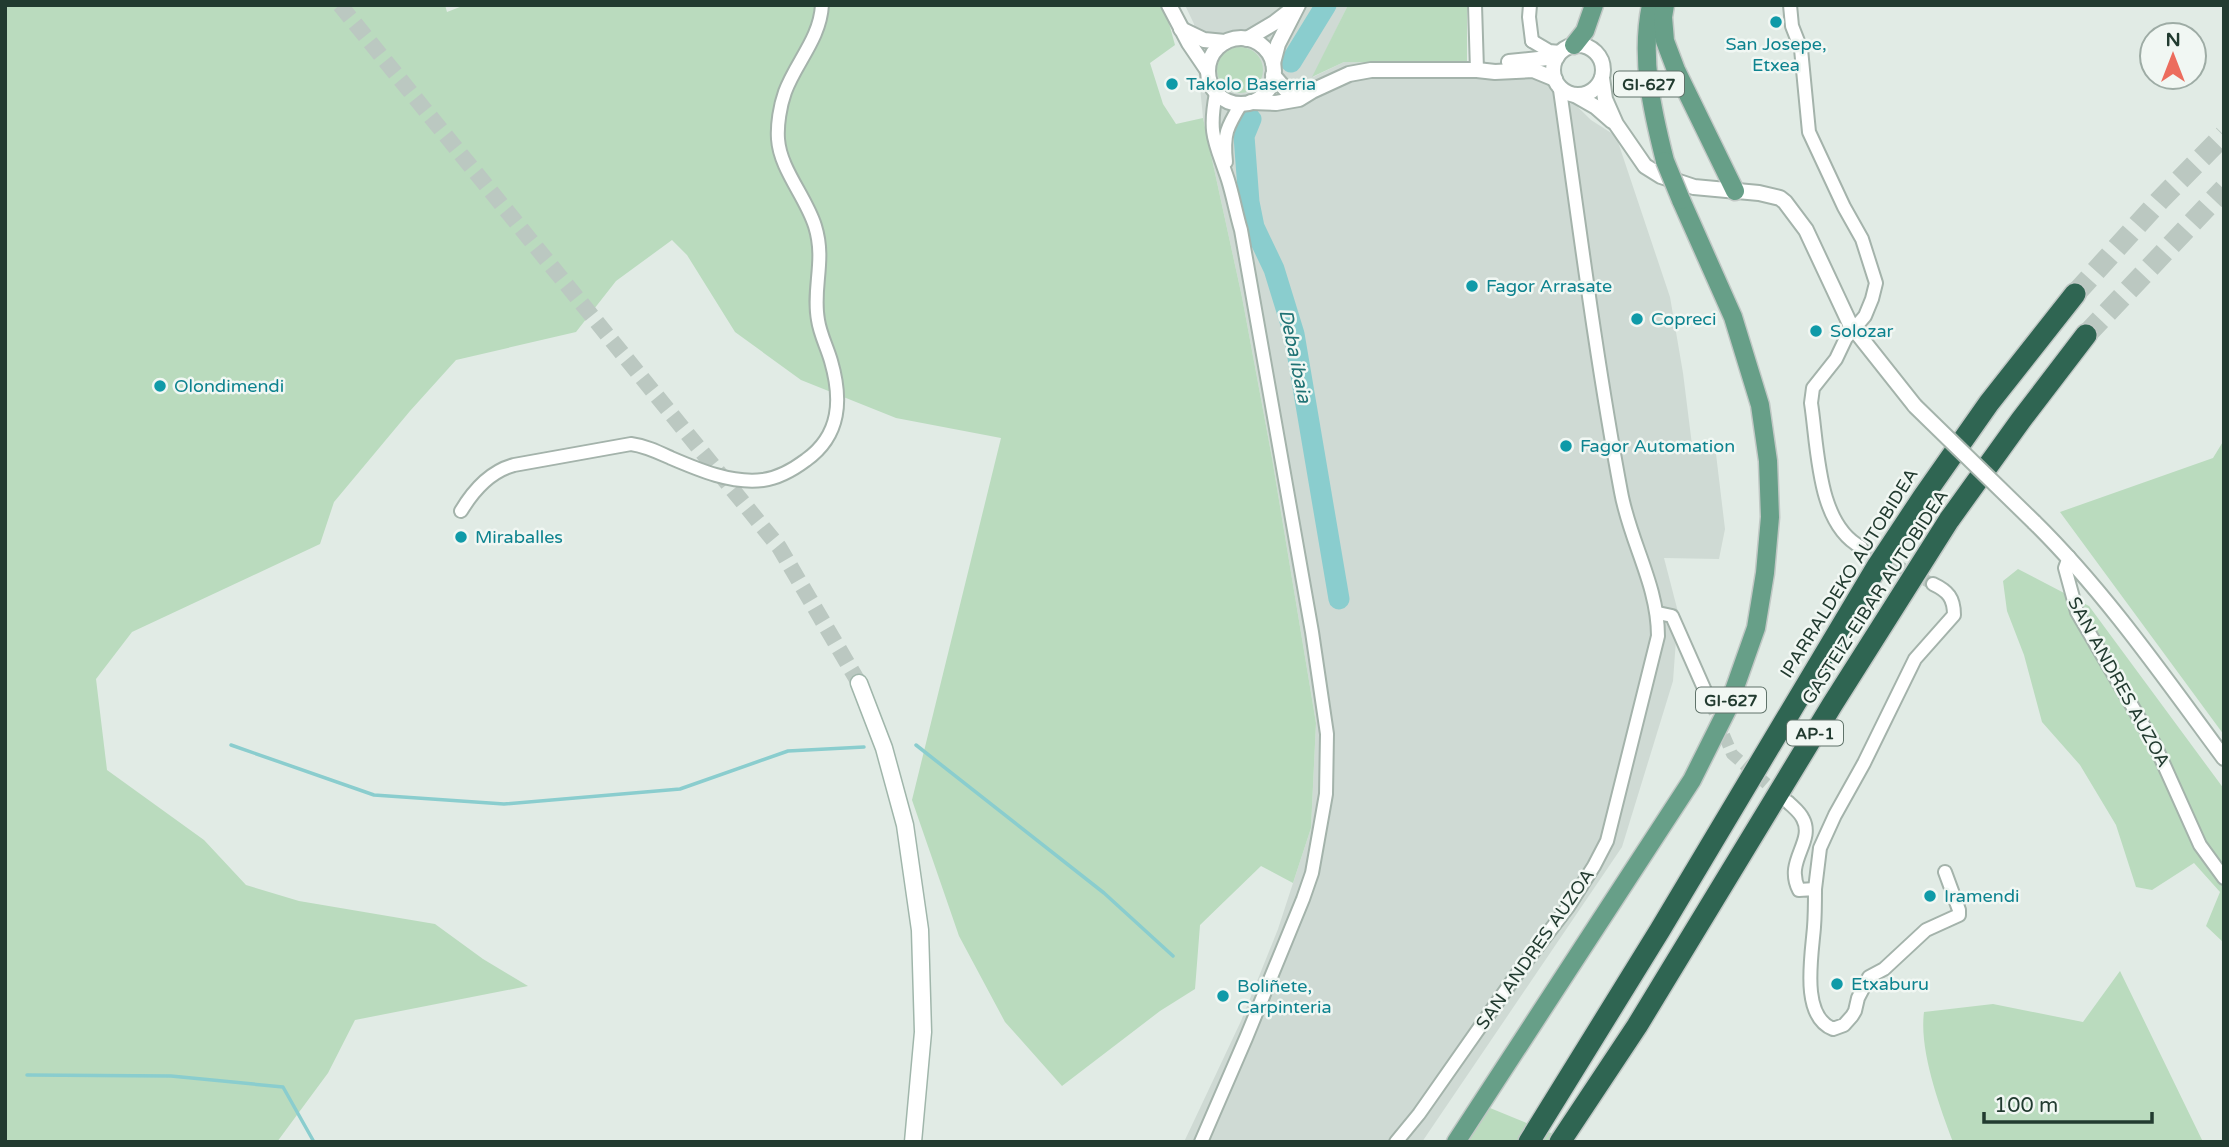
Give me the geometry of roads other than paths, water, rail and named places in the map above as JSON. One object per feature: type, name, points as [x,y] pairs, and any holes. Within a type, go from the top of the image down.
[{"type":"highway","name":"IPARRALDEKO AUTOBIDEA","points":[[1529,1142],[1660,930],[1878,565],[1989,403],[2075,294]]},
{"type":"highway","name":"GASTEIZ-EIBAR AUTOBIDEA","points":[[1560,1142],[1637,1026],[1832,705],[1949,520],[2086,335]]},
{"type":"main road","points":[[1563,51],[1585,31],[1594,5]]},
{"type":"main road","name":"GI-627","points":[[1456,1142],[1692,780],[1727,710],[1756,628],[1766,572],[1770,517],[1768,461],[1760,405],[1733,317],[1665,161],[1653,116],[1648,81],[1647,44],[1651,5]]},
{"type":"main road","points":[[1665,5],[1665,41],[1676,70],[1735,191]]},
{"type":"main road","points":[[859,683],[884,748],[905,825],[919,930],[923,1032],[913,1142]]},
{"type":"street","points":[[461,511],[474,491],[505,467],[514,465],[631,444],[649,448],[696,468],[726,477],[764,480],[802,463],[827,440],[834,426],[837,394],[833,367],[818,321],[821,250],[809,207],[782,160],[778,138],[785,92],[816,32],[822,5]]},
{"type":"street","points":[[1169,5],[1208,71]]},
{"type":"street","points":[[1181,29],[1204,40],[1225,42],[1247,38],[1298,5]]},
{"type":"street","points":[[1228,179],[1223,140],[1226,127],[1246,103],[1266,92],[1278,44],[1298,5]]},
{"type":"street","points":[[1475,5],[1477,70]]},
{"type":"street","points":[[1521,61],[1532,41],[1530,5]]},
{"type":"street","points":[[1790,5],[1791,26],[1801,49],[1809,132],[1862,239],[1875,283],[1865,316],[1846,338],[1836,359],[1813,388],[1811,403],[1829,508],[1842,533],[1861,547]]},
{"type":"street","points":[[1247,38],[1263,47],[1286,90],[1312,90]]},
{"type":"street","points":[[1532,41],[1549,51],[1563,51]]},
{"type":"street","points":[[1225,42],[1213,54],[1208,71],[1211,86],[1216,93],[1232,103],[1276,103],[1299,99],[1312,90],[1349,74],[1371,70],[1533,70],[1555,80]]},
{"type":"street","name":"SAN ANDRES AUZOA","points":[[1398,1139],[1568,908],[1607,841],[1658,636],[1658,613],[1644,561],[1625,516],[1606,414],[1560,90],[1553,66],[1563,51],[1591,48],[1597,54],[1603,70],[1605,99],[1616,124],[1646,166],[1661,176],[1694,187],[1780,198],[1791,209],[1806,229],[1828,281],[1854,330],[1915,406],[2069,557],[2224,758]]},
{"type":"street","points":[[1477,70],[1563,51]]},
{"type":"street","points":[[1574,94],[1591,92],[1602,78]]},
{"type":"street","name":"SAN ANDRES AUZOA","points":[[1555,80],[1567,92],[1596,107],[1616,124]]},
{"type":"street","points":[[1200,1142],[1303,900],[1315,860],[1326,794],[1327,734],[1256,307],[1241,229],[1228,179],[1213,138],[1212,115],[1216,93]]},
{"type":"street","name":"SAN ANDRES AUZOA","points":[[2069,557],[2065,568],[2077,612],[2155,745],[2200,845],[2224,878]]},
{"type":"street","points":[[1933,584],[1947,591],[1954,603],[1954,615],[1915,659],[1820,848],[1811,962],[1812,999],[1824,1025],[1838,1028],[1847,1021],[1855,1011],[1858,998],[1869,977],[1884,969],[1926,930],[1959,915],[1945,872]]},
{"type":"street","points":[[1658,613],[1672,616],[1710,702]]},
{"type":"street","points":[[1788,802],[1802,817],[1807,829],[1795,865],[1794,879],[1799,890],[1815,889]]},
{"type":"waterway","name":"Deba ibaia","points":[[1291,62],[1326,5]]},
{"type":"waterway","name":"Deba ibaia","points":[[1251,119],[1244,136],[1249,202],[1254,227],[1274,269],[1294,334],[1339,599]]},
{"type":"waterway","points":[[231,745],[374,795],[504,804],[680,789],[788,751],[864,747]]},
{"type":"waterway","points":[[916,745],[1104,893],[1173,956]]},
{"type":"waterway","points":[[27,1075],[171,1076],[283,1087],[314,1142]]},
{"type":"tunnel","points":[[340,5],[779,547],[859,683]]},
{"type":"tunnel","points":[[2075,294],[2160,200],[2224,135]]},
{"type":"tunnel","points":[[2086,335],[2224,189]]},
{"type":"tunnel","points":[[1861,547],[1933,584]]},
{"type":"tunnel","points":[[1710,702],[1732,754],[1782,797]]},
{"type":"place","name":"San Josepe, Etxea","points":[[1776,22]]},
{"type":"place","name":"Takolo Baserria","points":[[1172,84]]},
{"type":"place","name":"Fagor Arrasate","points":[[1472,286]]},
{"type":"place","name":"Copreci","points":[[1637,319]]},
{"type":"place","name":"Solozar","points":[[1816,331]]},
{"type":"place","name":"Olondimendi","points":[[160,386]]},
{"type":"place","name":"Fagor Automation","points":[[1566,446]]},
{"type":"place","name":"Miraballes","points":[[461,537]]},
{"type":"place","name":"Iramendi","points":[[1930,896]]},
{"type":"place","name":"Etxaburu","points":[[1837,984]]},
{"type":"place","name":"Boliñete, Carpinteria","points":[[1223,996]]}]
